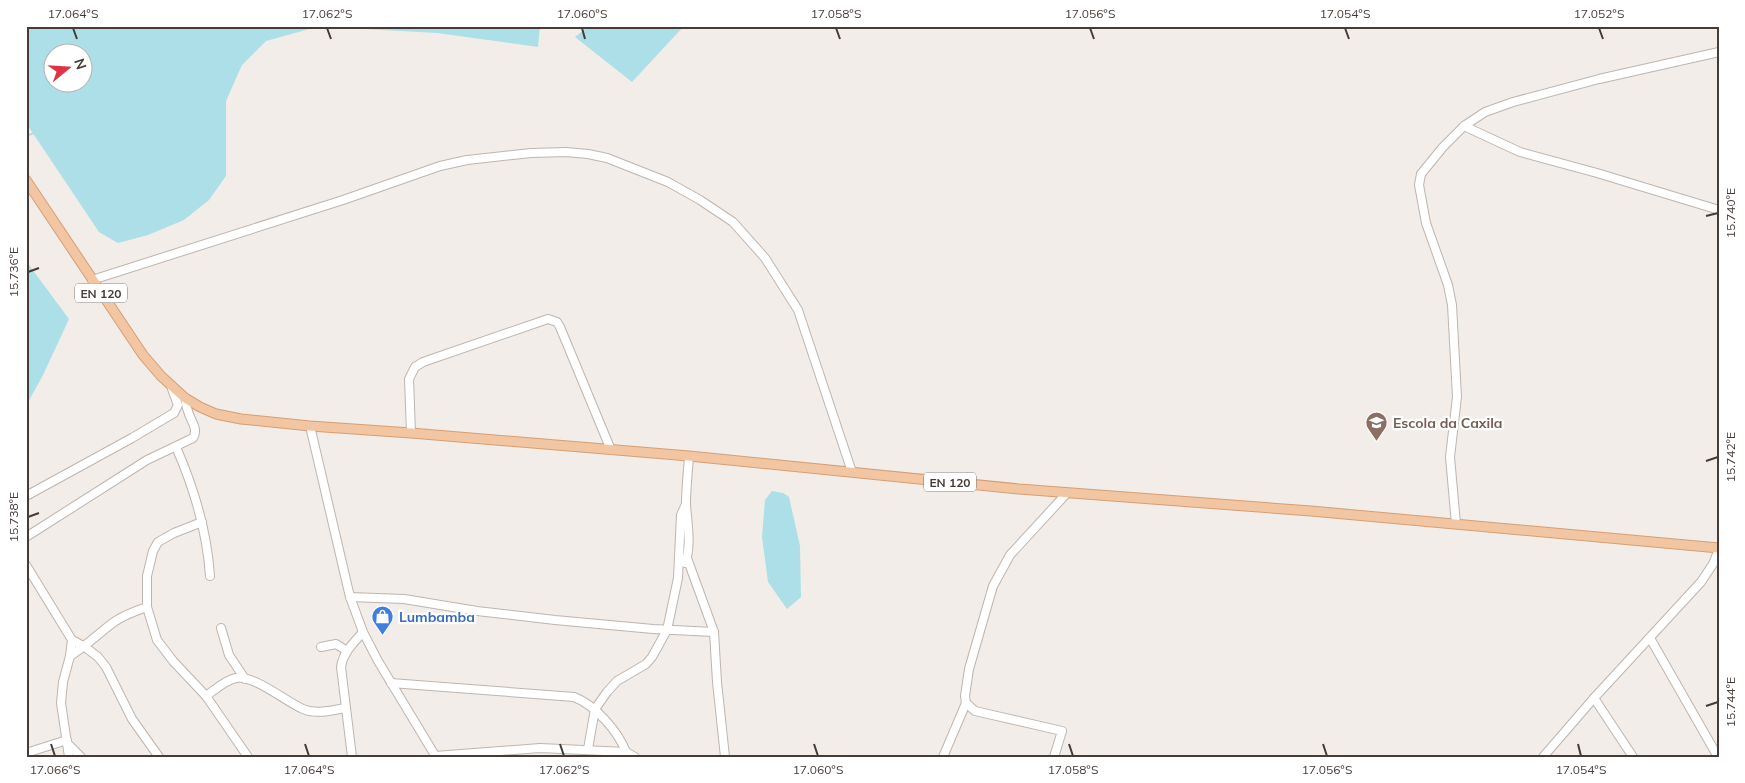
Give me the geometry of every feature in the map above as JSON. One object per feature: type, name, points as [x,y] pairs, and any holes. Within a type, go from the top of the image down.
[{"type":"main road","name":"EN 120","points":[[26,180],[143,355],[171,386],[200,407],[216,414],[310,426],[689,456],[1067,493],[1311,511],[1719,548]]},
{"type":"street","points":[[1456,524],[1450,457],[1457,397],[1452,305],[1448,285],[1426,223],[1419,185],[1421,174],[1464,126],[1484,112],[1513,102],[1599,79],[1719,52]]},
{"type":"street","points":[[1464,126],[1520,152],[1719,210]]},
{"type":"street","points":[[92,280],[343,200],[440,166],[467,160],[531,153],[566,152],[607,158],[634,167],[668,182],[700,200],[733,222],[765,258],[798,310],[852,472]]},
{"type":"street","points":[[411,433],[408,379],[414,367],[548,318],[557,322],[560,327],[611,450]]},
{"type":"street","points":[[26,496],[174,413],[178,404],[171,386]]},
{"type":"street","points":[[26,537],[147,460],[193,438],[196,434],[187,409],[186,398]]},
{"type":"street","points":[[310,426],[350,597],[363,632],[391,683],[436,756],[540,748],[626,752],[635,757]]},
{"type":"street","points":[[176,447],[188,475],[202,522],[210,576]]},
{"type":"street","points":[[678,578],[687,558],[686,504],[689,456]]},
{"type":"street","points":[[943,757],[966,703],[965,696],[969,669],[993,586],[1010,555],[1067,493]]},
{"type":"street","points":[[588,749],[595,709],[606,692],[617,681],[646,664],[652,658],[668,630],[678,578],[681,515],[686,504]]},
{"type":"street","points":[[202,522],[174,533],[158,542],[153,551],[147,576],[146,606],[156,640],[206,696],[248,757]]},
{"type":"street","points":[[1543,757],[1594,698],[1701,582],[1713,564],[1719,548]]},
{"type":"street","points":[[687,558],[714,632],[725,757]]},
{"type":"street","points":[[26,565],[72,640],[98,657],[106,667],[132,719],[159,757]]},
{"type":"street","points":[[350,597],[404,599],[477,611],[668,630],[714,632]]},
{"type":"street","points":[[70,656],[85,647],[115,621],[130,612],[146,606]]},
{"type":"street","points":[[221,628],[228,654],[245,679]]},
{"type":"street","points":[[352,757],[341,667],[342,659],[347,651],[363,632]]},
{"type":"street","points":[[1650,638],[1718,757]]},
{"type":"street","points":[[69,757],[61,703],[63,682],[72,640]]},
{"type":"street","points":[[321,646],[336,644],[347,651]]},
{"type":"street","points":[[206,696],[226,682],[237,678],[245,679],[270,689],[304,710],[320,712],[346,708]]},
{"type":"street","points":[[391,683],[574,697],[595,709],[620,738],[626,752]]},
{"type":"street","points":[[1594,698],[1633,757]]},
{"type":"street","points":[[966,703],[975,710],[1062,731],[1054,757]]},
{"type":"street","points":[[26,753],[67,742]]},
{"type":"street","points":[[67,742],[81,757]]},
{"type":"water","points":[[26,26],[540,26],[538,47],[437,33],[366,29],[313,28],[266,41],[242,65],[226,101],[226,176],[209,200],[184,220],[148,235],[118,243],[99,232],[26,123]]},
{"type":"water","points":[[589,26],[684,26],[632,82],[575,37]]},
{"type":"water","points":[[26,261],[69,319],[43,375],[26,406]]},
{"type":"water","points":[[772,491],[783,493],[789,497],[800,546],[801,597],[787,609],[768,582],[762,537],[765,500]]},
{"type":"waterway","points":[[26,136],[34,133]]},
{"type":"place","name":"Escola da Caxila","points":[[1377,442]]},
{"type":"place","name":"Lumbamba","points":[[383,636]]}]
